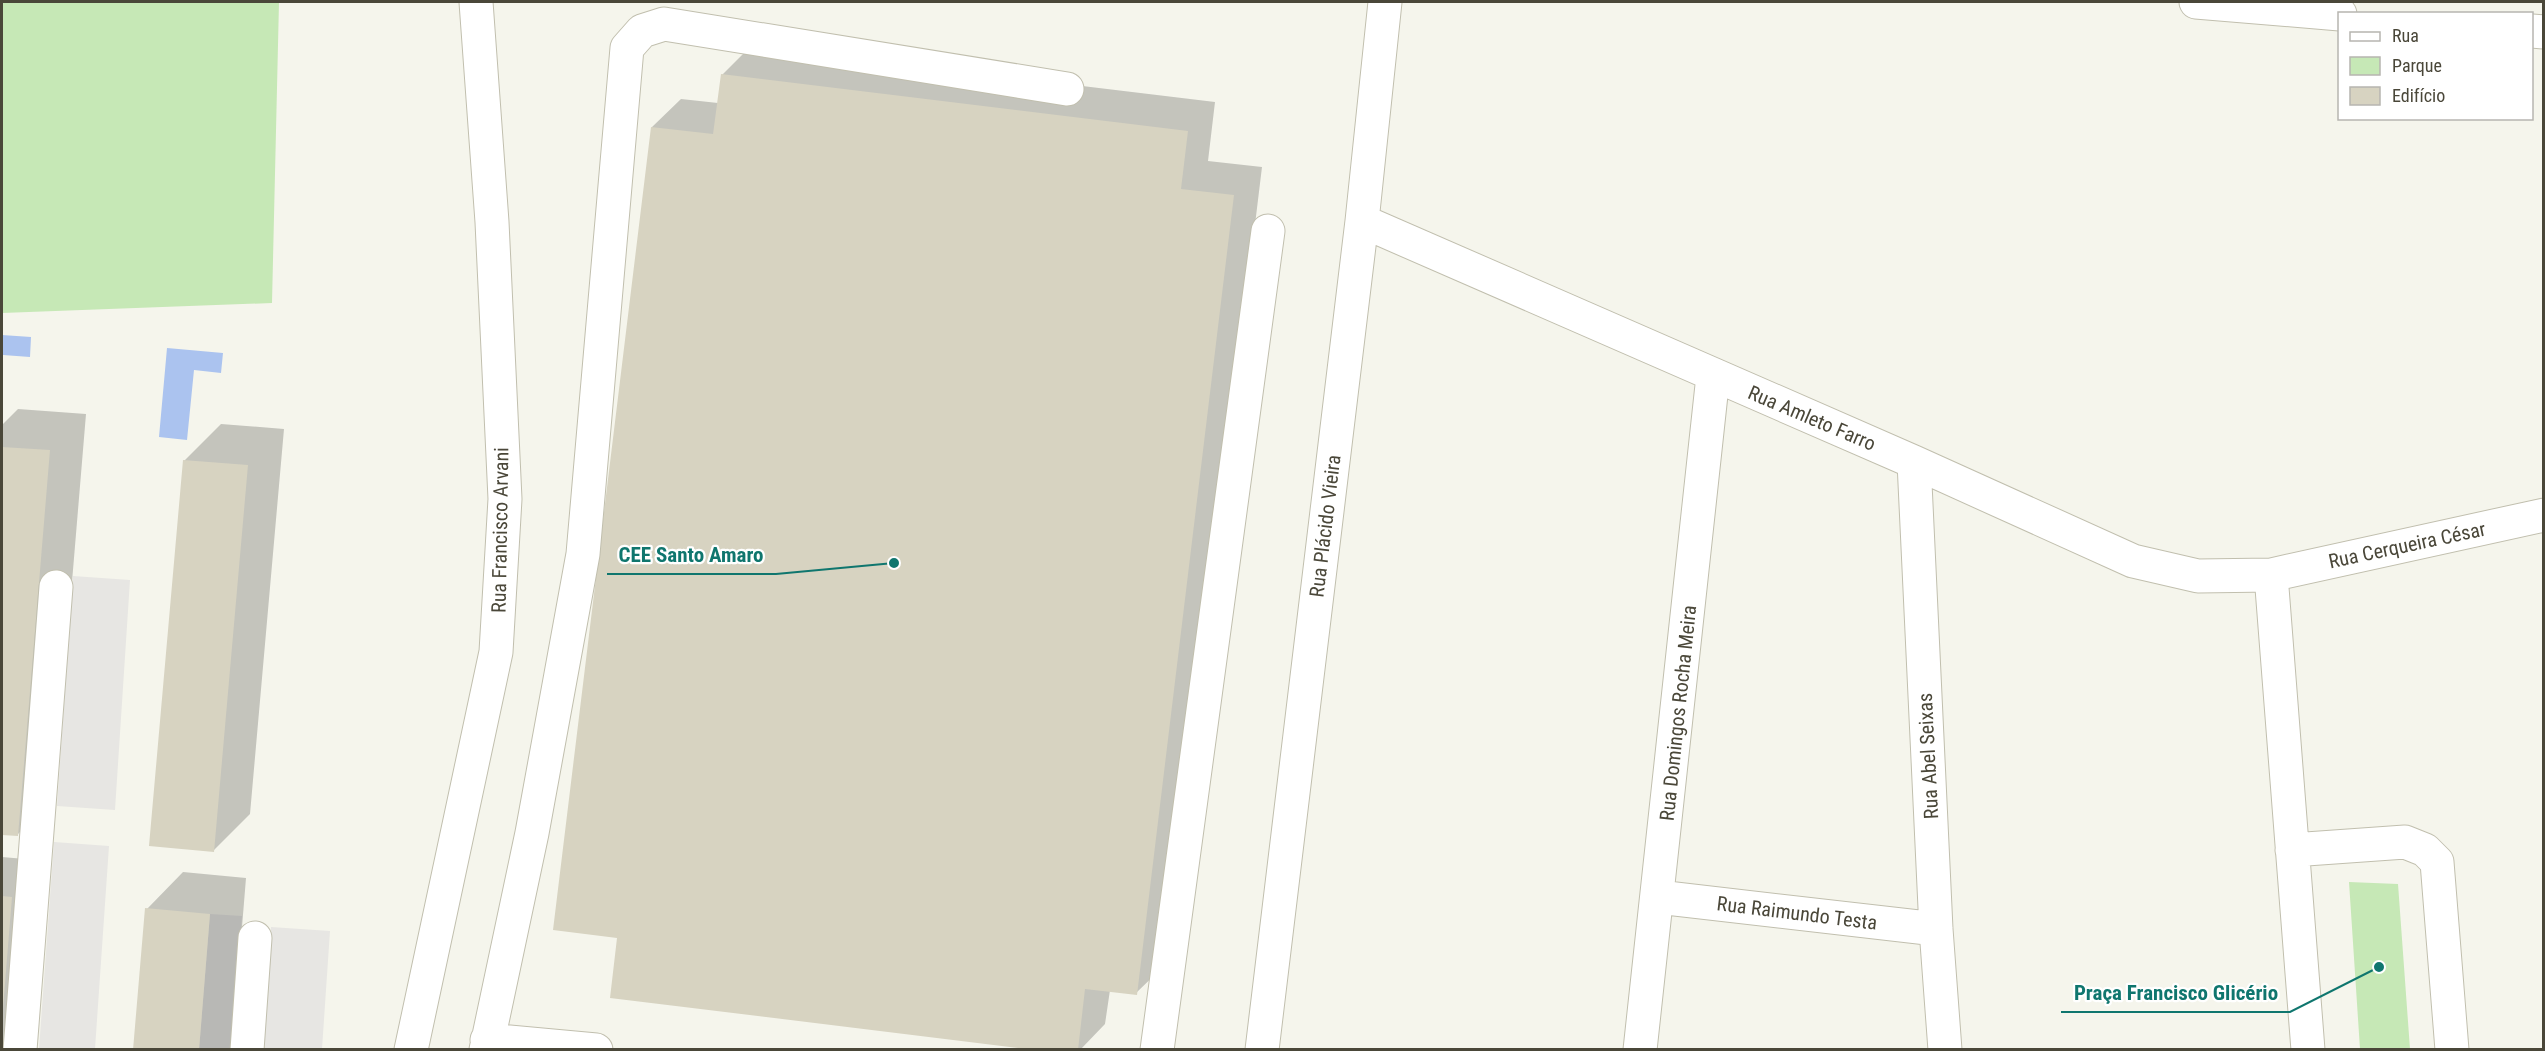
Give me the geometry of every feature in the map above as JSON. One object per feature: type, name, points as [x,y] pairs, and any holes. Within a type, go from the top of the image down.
[{"type":"street","name":"Rua Francisco Arvani","points":[[411,1050],[497,640],[505,499],[492,222],[476,2]]},
{"type":"street","name":"Rua Plácido Vieira","points":[[1262,1050],[1362,221],[1385,2]]},
{"type":"street","points":[[2196,2],[2338,14]]},
{"type":"street","points":[[596,1050],[487,1045],[532,833],[583,554],[627,48],[642,31],[664,24],[1066,89]]},
{"type":"street","name":"Rua Amleto Farro","points":[[1362,221],[1914,462],[2133,561],[2198,576],[2271,575]]},
{"type":"street","points":[[1157,1050],[1268,231]]},
{"type":"street","name":"Rua Domingos Rocha Meira","points":[[1640,1050],[1713,376]]},
{"type":"street","name":"Rua Abel Seixas","points":[[1914,462],[1936,929],[1945,1050]]},
{"type":"street","name":"Rua Cerqueira César","points":[[2271,575],[2544,515]]},
{"type":"street","points":[[2271,575],[2308,1050]]},
{"type":"street","points":[[20,1050],[56,587]]},
{"type":"street","points":[[2292,850],[2405,842],[2425,850],[2437,862],[2452,1050]]},
{"type":"street","name":"Rua Raimundo Testa","points":[[1658,897],[1936,929]]},
{"type":"street","points":[[247,1050],[255,938]]},
{"type":"green space","points":[[2,2],[279,2],[272,303],[2,313]]},
{"type":"green space","points":[[2349,882],[2398,884],[2410,1049],[2360,1049]]},
{"type":"shaded area","points":[[73,576],[130,580],[115,810],[57,806]]},
{"type":"shaded area","points":[[54,842],[109,846],[95,1049],[39,1049]]},
{"type":"shaded area","points":[[210,914],[242,916],[231,1049],[199,1050]]},
{"type":"shaded area","points":[[271,927],[330,931],[322,1049],[263,1050]]},
{"type":"water","points":[[2,335],[31,337],[30,357],[3,355],[2,366]]},
{"type":"water","points":[[167,348],[223,353],[221,373],[194,370],[187,440],[159,437]]},
{"type":"building","points":[[721,74],[1188,131],[1181,189],[1234,195],[1137,995],[1085,989],[1078,1050],[1035,1050],[610,998],[617,938],[553,930],[651,127],[713,134]]},
{"type":"building","points":[[2,447],[50,450],[18,836],[2,835]]},
{"type":"building","points":[[183,460],[248,465],[214,852],[149,846]]},
{"type":"building","points":[[2,896],[12,897],[3,1008],[2,1008]]},
{"type":"building","points":[[145,908],[210,914],[199,1050],[133,1050]]},
{"type":"place","name":"CEE Santo Amaro","points":[[894,563]]},
{"type":"place","name":"Praça Francisco Glicério","points":[[2379,967]]}]
